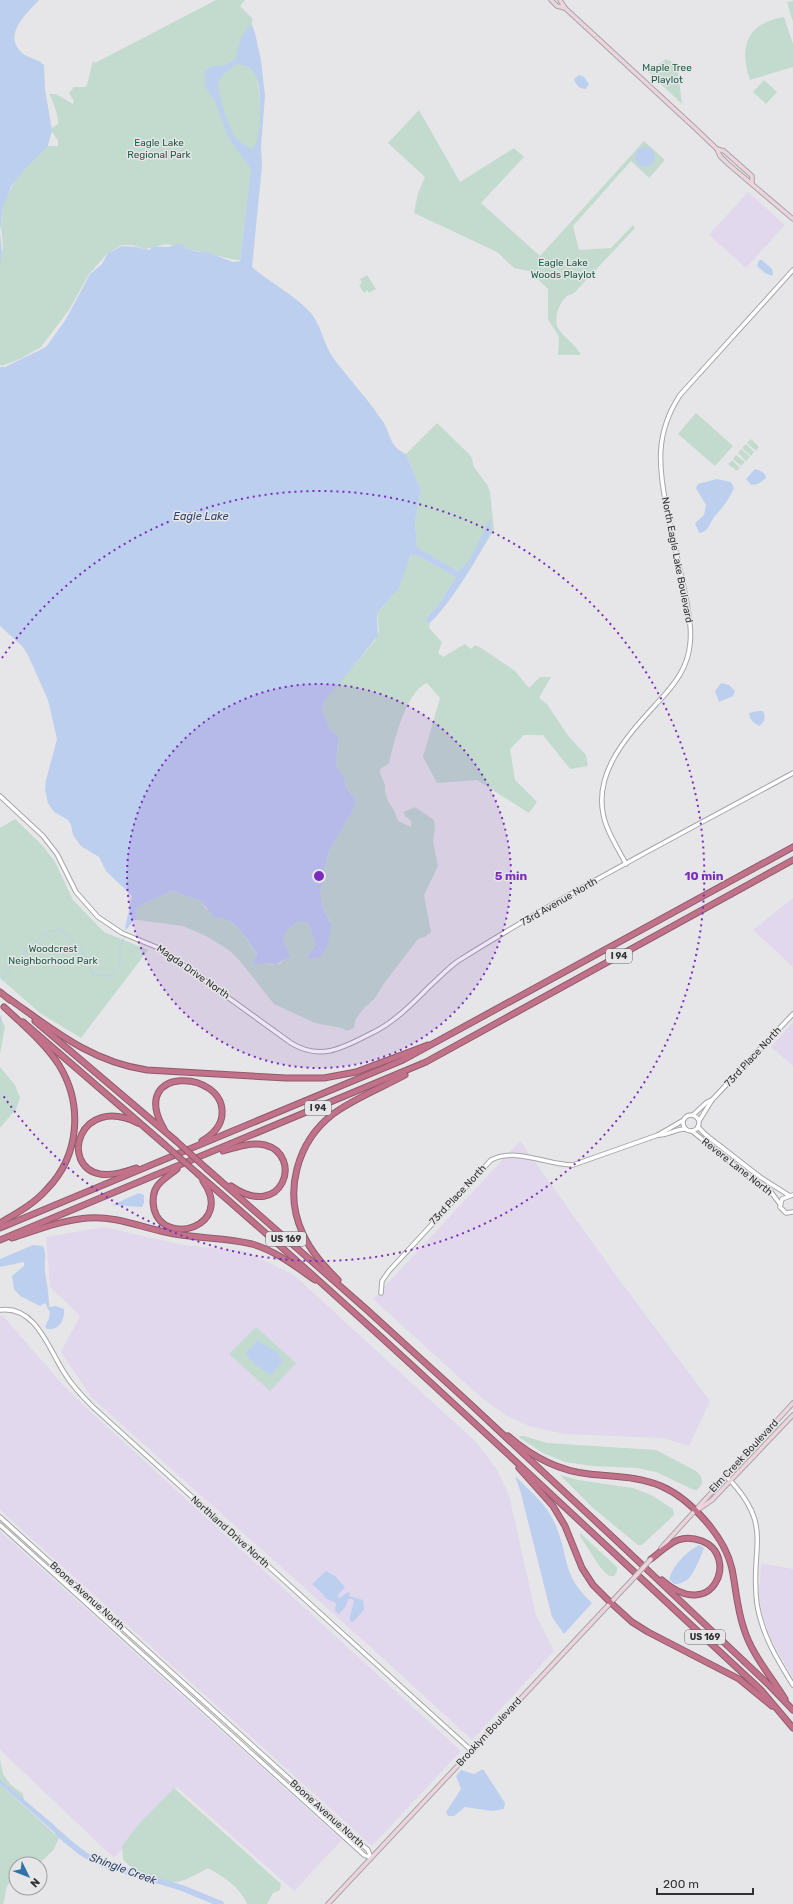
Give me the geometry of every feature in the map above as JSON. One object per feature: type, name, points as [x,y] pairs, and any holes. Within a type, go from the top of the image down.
[{"type":"highway","name":"I 94","points":[[0,1228],[171,1156],[371,1075],[422,1051],[793,847]]},
{"type":"highway","name":"I 94","points":[[0,1241],[396,1076],[444,1053],[793,860]]},
{"type":"highway","name":"US 169","points":[[0,992],[165,1131],[366,1309],[619,1543],[792,1709]]},
{"type":"highway","points":[[8,998],[58,1034],[94,1056],[125,1066],[151,1071],[292,1079],[333,1077],[356,1072],[400,1056],[461,1029]]},
{"type":"highway","points":[[0,1222],[34,1202],[54,1180],[69,1152],[75,1115],[70,1086],[56,1061],[2,1005]]},
{"type":"highway","name":"US 169","points":[[2,1005],[75,1065],[341,1299],[761,1690],[793,1729]]},
{"type":"highway","points":[[366,1309],[322,1264],[303,1234],[294,1201],[297,1164],[309,1139],[334,1113],[444,1053]]},
{"type":"highway","points":[[165,1131],[157,1117],[155,1103],[159,1090],[168,1083],[182,1080],[197,1083],[209,1089],[218,1098],[222,1110],[218,1128],[209,1137],[180,1153]]},
{"type":"highway","points":[[145,1127],[129,1119],[116,1116],[103,1117],[92,1121],[84,1129],[79,1140],[79,1151],[82,1161],[96,1173],[108,1174],[125,1171],[171,1156]]},
{"type":"highway","points":[[191,1161],[236,1147],[261,1144],[270,1147],[277,1152],[282,1160],[285,1170],[284,1179],[276,1191],[267,1196],[258,1197],[240,1192],[206,1168]]},
{"type":"highway","points":[[181,1165],[158,1185],[153,1196],[153,1206],[156,1214],[161,1222],[168,1226],[178,1229],[194,1227],[209,1215],[212,1204],[211,1195],[198,1174]]},
{"type":"highway","points":[[0,1241],[73,1220],[94,1218],[122,1221],[177,1235],[233,1240],[262,1248],[285,1259],[341,1299]]},
{"type":"highway","points":[[466,1400],[521,1446],[551,1464],[580,1473],[639,1480],[659,1486],[674,1494],[696,1511],[717,1534],[726,1551],[732,1568],[742,1621],[748,1640],[756,1656],[792,1709]]},
{"type":"highway","points":[[496,1442],[552,1506],[565,1526],[582,1568],[593,1585],[610,1602],[632,1622],[648,1632],[726,1670],[745,1682],[771,1705],[793,1729]]},
{"type":"highway","points":[[619,1543],[681,1594],[693,1596],[706,1592],[717,1581],[720,1573],[719,1559],[714,1549],[706,1542],[693,1538],[679,1540],[651,1560]]},
{"type":"main road","points":[[551,0],[557,6],[565,8]]},
{"type":"main road","points":[[560,0],[565,8],[717,149],[724,159],[748,182],[752,183],[793,219]]},
{"type":"main road","points":[[717,149],[724,151],[752,176],[752,183]]},
{"type":"main road","name":"Elm Creek Boulevard","points":[[651,1560],[696,1511],[708,1495],[793,1403]]},
{"type":"main road","name":"Elm Creek Boulevard","points":[[696,1511],[712,1500],[793,1415]]},
{"type":"main road","name":"Brooklyn Boulevard","points":[[328,1904],[651,1560]]},
{"type":"street","name":"North Eagle Lake Boulevard","points":[[626,864],[611,837],[604,817],[602,797],[606,777],[616,753],[625,740],[679,677],[686,664],[690,644],[691,630],[689,617],[660,469],[662,435],[669,414],[680,395],[793,270]]},
{"type":"street","name":"73rd Avenue North","points":[[339,1049],[394,1020],[457,962],[626,864],[793,773]]},
{"type":"street","name":"Magda Drive North","points":[[0,796],[44,836],[57,854],[80,897],[90,910],[104,922],[122,933],[161,949],[297,1047],[319,1053],[339,1049]]},
{"type":"street","name":"73rd Place North","points":[[699,1121],[712,1100],[793,1014]]},
{"type":"street","name":"73rd Place North","points":[[693,1115],[707,1102],[712,1100]]},
{"type":"street","points":[[693,1115],[699,1121],[698,1126],[692,1131],[684,1129],[682,1121],[685,1117],[693,1115]]},
{"type":"street","name":"73rd Place North","points":[[381,1293],[382,1281],[389,1271],[491,1160],[510,1154],[562,1165],[573,1165],[658,1135],[682,1121]]},
{"type":"street","name":"Revere Lane North","points":[[698,1126],[742,1164],[792,1196]]},
{"type":"street","name":"73rd Place North","points":[[658,1135],[663,1136],[677,1129],[684,1129]]},
{"type":"street","name":"Revere Lane North","points":[[692,1131],[755,1182],[770,1192],[780,1204],[782,1210],[791,1213]]},
{"type":"street","points":[[780,1204],[784,1197],[792,1196]]},
{"type":"street","points":[[791,1213],[793,1217]]},
{"type":"street","name":"Northland Drive North","points":[[0,1310],[14,1310],[30,1318],[73,1386],[93,1408],[472,1750]]},
{"type":"street","points":[[726,1476],[751,1507],[757,1527],[758,1548],[756,1591],[762,1627],[771,1649],[793,1685]]},
{"type":"street","name":"Boone Avenue North","points":[[0,1517],[368,1850],[371,1858]]},
{"type":"street","name":"Boone Avenue North","points":[[0,1525],[364,1855],[371,1858]]},
{"type":"shaded area","points":[[748,192],[785,225],[746,268],[709,235]]},
{"type":"shaded area","points":[[793,898],[793,967],[753,930]]},
{"type":"shaded area","points":[[793,1022],[793,1066],[771,1047]]},
{"type":"shaded area","points":[[520,1141],[607,1263],[710,1401],[689,1446],[663,1438],[564,1434],[529,1426],[506,1415],[484,1400],[373,1299]]},
{"type":"shaded area","points":[[104,1227],[183,1245],[245,1251],[294,1275],[476,1442],[496,1468],[509,1495],[536,1615],[554,1651],[472,1740],[375,1651],[92,1398],[61,1352],[80,1316],[50,1287],[46,1237]]},
{"type":"shaded area","points":[[0,1316],[3,1316],[64,1386],[93,1414],[461,1751],[372,1846],[0,1510]]},
{"type":"shaded area","points":[[0,1531],[342,1840],[294,1891],[177,1787],[114,1858],[0,1750]]},
{"type":"shaded area","points":[[761,1563],[793,1569],[793,1678],[769,1636],[762,1614],[759,1593]]},
{"type":"green space","name":"Eagle Lake Regional Park","points":[[216,0],[245,0],[240,6],[252,18],[253,49],[261,107],[258,153],[251,173],[240,260],[166,244],[146,249],[131,245],[122,245],[108,253],[89,274],[69,310],[41,347],[22,358],[2,366],[0,365],[0,257],[3,249],[1,225],[4,199],[11,189],[20,168],[39,146],[58,146],[58,140],[51,131],[52,128],[58,124],[58,118],[49,94],[56,94],[73,104],[74,101],[69,93],[74,87],[85,87],[87,85],[93,61],[95,63]]},
{"type":"green space","points":[[793,1],[793,22],[787,2]]},
{"type":"green space","points":[[784,17],[793,44],[793,67],[750,80],[745,57],[749,38],[754,31],[762,25],[772,20]]},
{"type":"green space","name":"Maple Tree Playlot","points":[[666,59],[677,64],[682,104],[648,72]]},
{"type":"green space","points":[[764,80],[777,92],[766,104],[753,92]]},
{"type":"green space","name":"Eagle Lake Woods Playlot","points":[[419,110],[460,182],[514,148],[524,157],[481,203],[540,256],[644,141],[665,160],[649,178],[631,161],[573,226],[579,250],[611,248],[633,225],[635,228],[575,292],[564,299],[559,308],[556,323],[560,331],[577,348],[581,355],[558,355],[559,337],[548,319],[548,289],[529,271],[514,268],[497,252],[414,213],[418,193],[425,177],[388,143]]},
{"type":"green space","points":[[367,275],[376,289],[369,293],[367,290],[364,293],[359,285],[362,283],[360,279]]},
{"type":"green space","points":[[696,413],[733,446],[715,466],[678,434]]},
{"type":"green space","points":[[437,423],[471,456],[474,467],[488,486],[490,492],[494,530],[467,574],[453,569],[417,547],[415,522],[421,490],[406,454]]},
{"type":"green space","points":[[751,439],[759,447],[756,451],[747,443]]},
{"type":"green space","points":[[746,444],[754,452],[751,456],[742,448]]},
{"type":"green space","points":[[741,449],[750,457],[746,461],[738,453]]},
{"type":"green space","points":[[736,455],[745,462],[741,466],[733,459]]},
{"type":"green space","points":[[732,460],[740,468],[737,471],[728,464]]},
{"type":"green space","points":[[412,555],[418,556],[456,577],[441,601],[425,620],[428,624],[430,623],[429,628],[442,642],[438,653],[443,657],[465,644],[471,649],[475,645],[515,671],[529,688],[540,677],[551,677],[539,698],[547,704],[569,737],[586,755],[588,766],[570,769],[543,735],[524,735],[510,749],[515,780],[537,802],[529,813],[477,780],[437,783],[423,757],[440,698],[427,683],[420,688],[407,706],[394,743],[389,763],[380,769],[380,773],[385,785],[388,801],[394,810],[398,821],[411,827],[411,821],[405,816],[404,812],[415,807],[434,820],[435,827],[433,841],[438,866],[424,895],[431,932],[425,937],[418,939],[385,982],[375,998],[362,1010],[355,1021],[354,1028],[347,1031],[342,1028],[315,1023],[274,1004],[239,960],[229,950],[206,936],[183,926],[137,920],[136,910],[139,906],[172,891],[201,901],[206,909],[228,920],[240,929],[257,955],[253,963],[255,965],[266,963],[271,965],[280,964],[283,960],[291,958],[283,940],[288,929],[299,921],[308,923],[316,945],[308,955],[309,959],[322,957],[329,941],[330,921],[322,906],[320,891],[325,879],[326,863],[329,851],[352,812],[355,805],[355,799],[346,787],[344,776],[336,767],[338,740],[335,733],[330,730],[322,708],[324,702],[336,686],[375,641],[379,631],[377,613],[399,588],[406,564]]},
{"type":"green space","name":"Woodcrest Neighborhood Park","points":[[15,819],[43,846],[55,862],[73,900],[104,932],[148,950],[81,1038],[40,1013],[0,978],[0,828]]},
{"type":"green space","points":[[0,1016],[5,1027],[0,1054]]},
{"type":"green space","points":[[0,1067],[15,1085],[20,1098],[16,1109],[0,1128]]},
{"type":"green space","points":[[256,1327],[296,1363],[270,1391],[229,1354]]},
{"type":"green space","points":[[519,1436],[524,1436],[547,1443],[656,1450],[696,1471],[701,1476],[702,1484],[697,1490],[694,1490],[656,1472],[637,1468],[593,1466],[565,1462],[543,1453]]},
{"type":"green space","points":[[560,1475],[578,1480],[633,1488],[651,1495],[673,1509],[674,1515],[642,1545],[638,1545],[592,1507]]},
{"type":"green space","points":[[580,1533],[617,1567],[617,1572],[614,1576],[609,1576],[600,1567],[580,1536]]},
{"type":"green space","points":[[0,1759],[3,1774],[11,1785],[23,1794],[24,1800],[0,1779]]},
{"type":"green space","points":[[0,1784],[59,1838],[54,1849],[47,1856],[8,1856],[8,1884],[3,1904],[0,1904]]},
{"type":"green space","points":[[174,1788],[281,1884],[280,1890],[273,1893],[267,1904],[247,1904],[236,1888],[220,1875],[208,1868],[184,1880],[169,1882],[154,1879],[140,1873],[123,1859],[122,1846],[138,1825]]},
{"type":"water","points":[[0,0],[39,0],[28,11],[18,25],[15,32],[15,39],[16,46],[22,53],[44,65],[45,89],[52,130],[48,146],[22,172],[12,185],[3,207],[0,232]]},
{"type":"water","name":"Eagle Lake","points":[[252,25],[255,33],[261,60],[265,96],[261,147],[262,166],[252,267],[290,294],[311,313],[318,324],[334,359],[376,411],[396,447],[406,454],[421,490],[415,522],[417,547],[457,571],[467,563],[490,519],[491,525],[488,537],[482,549],[464,579],[444,608],[428,624],[425,620],[441,601],[456,577],[418,556],[412,555],[410,557],[399,588],[377,613],[378,636],[324,702],[322,708],[330,730],[337,735],[338,740],[336,767],[344,776],[346,787],[355,799],[355,805],[329,851],[326,863],[325,879],[320,891],[322,906],[331,924],[329,941],[322,957],[312,959],[306,958],[316,945],[308,923],[299,921],[288,929],[283,940],[291,958],[283,960],[276,965],[266,963],[255,965],[253,963],[257,954],[244,935],[234,924],[222,918],[214,917],[201,901],[172,891],[139,906],[136,910],[137,920],[134,920],[126,930],[125,928],[132,896],[106,871],[99,857],[81,846],[73,835],[71,825],[68,820],[54,812],[48,803],[45,790],[46,780],[57,739],[48,700],[28,655],[22,646],[0,626],[0,367],[5,367],[46,347],[66,319],[90,274],[102,264],[108,253],[122,246],[149,250],[153,247],[169,247],[176,244],[181,244],[184,248],[199,252],[207,252],[233,262],[240,261],[251,169],[228,137],[215,101],[205,87],[205,71],[213,66],[226,65],[236,58],[242,36]],"holes":[[[237,64],[251,68],[257,78],[259,88],[260,123],[256,143],[253,149],[246,146],[235,137],[224,111],[218,88],[219,81],[223,75]]]},
{"type":"water","points":[[579,75],[584,77],[589,84],[586,89],[578,86],[574,79]]},
{"type":"water","points":[[645,147],[652,150],[655,157],[652,164],[645,167],[638,164],[635,157],[638,150]]},
{"type":"water","points":[[0,232],[2,252],[0,266]]},
{"type":"water","points":[[759,260],[762,260],[772,269],[772,276],[765,273],[757,266]]},
{"type":"water","points":[[755,469],[762,472],[766,478],[758,484],[751,485],[746,479]]},
{"type":"water","points":[[717,479],[731,482],[734,488],[728,500],[714,517],[707,529],[699,533],[695,523],[704,515],[706,505],[696,488],[698,484]]},
{"type":"water","points":[[721,683],[729,685],[735,691],[733,696],[719,702],[715,691]]},
{"type":"water","points":[[763,711],[765,717],[763,723],[759,726],[751,720],[749,716],[749,713]]},
{"type":"water","points":[[139,1193],[144,1195],[144,1203],[142,1207],[112,1205]]},
{"type":"water","points":[[33,1245],[43,1246],[44,1249],[49,1307],[56,1306],[64,1309],[62,1321],[58,1326],[51,1329],[47,1329],[45,1327],[50,1312],[45,1303],[40,1306],[20,1296],[14,1289],[12,1276],[24,1266],[24,1262],[0,1267],[0,1259]]},
{"type":"water","points":[[257,1340],[277,1352],[283,1361],[271,1375],[256,1365],[246,1355],[248,1349],[251,1349]]},
{"type":"water","points":[[515,1476],[538,1499],[553,1518],[575,1584],[592,1603],[564,1634],[552,1617],[520,1490]]},
{"type":"water","points":[[699,1545],[704,1548],[692,1574],[687,1580],[679,1584],[674,1584],[669,1579],[674,1568],[685,1555]]},
{"type":"water","points":[[326,1571],[335,1576],[345,1587],[338,1595],[339,1598],[348,1592],[350,1594],[349,1596],[363,1600],[364,1610],[353,1622],[350,1621],[354,1601],[352,1599],[348,1599],[346,1606],[339,1614],[335,1611],[336,1603],[325,1598],[323,1594],[312,1584]]},
{"type":"water","points":[[483,1769],[505,1803],[504,1809],[492,1811],[465,1807],[454,1816],[448,1816],[446,1812],[461,1789],[456,1776],[461,1770],[474,1774]]},
{"type":"water","points":[[0,1779],[55,1826],[63,1835],[64,1841],[0,1784]]},
{"type":"waterway","points":[[2,980],[29,948],[48,932],[59,929],[76,943],[88,962],[93,975],[110,976],[120,964],[120,947],[124,938]]},
{"type":"waterway","points":[[0,1033],[1,1016]]},
{"type":"waterway","name":"Shingle Creek","points":[[58,1833],[85,1855],[105,1865],[182,1888],[221,1904]]}]
